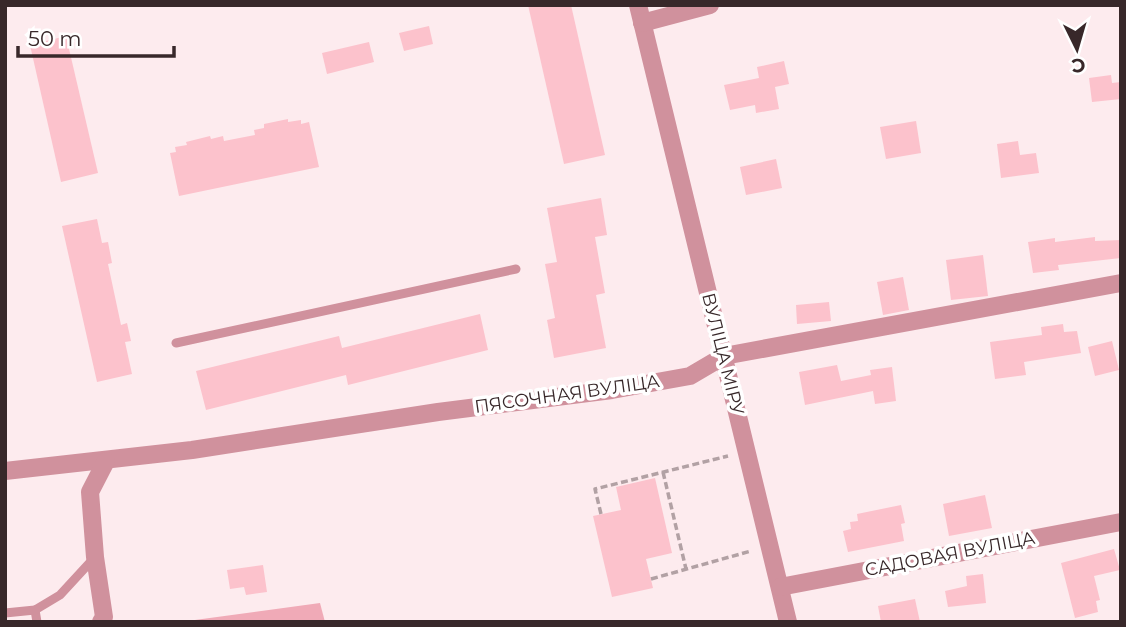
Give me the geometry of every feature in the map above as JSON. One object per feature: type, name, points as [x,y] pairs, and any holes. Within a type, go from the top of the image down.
[{"type":"street","points":[[640,14],[710,5]]},
{"type":"street","name":"ВУЛІЦА МІРУ","points":[[640,14],[788,622]]},
{"type":"street","name":"ПЯСОЧНАЯ ВУЛІЦА","points":[[5,471],[106,461],[438,412],[612,390],[690,376],[724,356],[1121,283]]},
{"type":"street","points":[[101,622],[104,617],[95,557],[90,492],[106,461]]},
{"type":"street","name":"САДОВАЯ ВУЛІЦА","points":[[780,587],[1121,522]]},
{"type":"lane","points":[[176,343],[516,269]]},
{"type":"lane","points":[[5,613],[35,610],[61,595],[95,557]]},
{"type":"lane","points":[[35,610],[37,622]]},
{"type":"path","points":[[601,514],[594,489],[747,451]]},
{"type":"path","points":[[663,472],[687,569]]},
{"type":"path","points":[[651,579],[770,546]]},
{"type":"shaded area","points":[[320,603],[325,622],[180,622]]},
{"type":"building","points":[[528,5],[571,5],[605,155],[564,164]]},
{"type":"building","points":[[429,26],[433,44],[404,51],[399,33]]},
{"type":"building","points":[[66,36],[98,173],[61,182],[30,45]]},
{"type":"building","points":[[369,42],[374,62],[327,74],[322,53]]},
{"type":"building","points":[[784,61],[789,84],[775,87],[779,109],[756,113],[755,105],[730,110],[724,85],[759,78],[757,67]]},
{"type":"building","points":[[1111,75],[1112,83],[1121,82],[1121,99],[1092,102],[1089,78]]},
{"type":"building","points":[[288,119],[288,122],[301,120],[301,124],[309,122],[319,167],[179,196],[170,153],[176,152],[175,147],[210,136],[211,139],[223,136],[224,141],[255,135],[254,130],[264,128],[264,124]]},
{"type":"building","points":[[916,121],[921,153],[886,159],[880,127]]},
{"type":"building","points":[[1018,141],[1020,155],[1036,153],[1039,173],[1001,178],[997,144]]},
{"type":"building","points":[[776,159],[782,188],[746,195],[740,167]]},
{"type":"building","points":[[601,198],[607,235],[595,237],[605,293],[596,295],[606,348],[554,358],[547,320],[555,318],[545,264],[557,262],[547,208]]},
{"type":"building","points":[[97,219],[102,243],[108,242],[112,263],[108,264],[121,325],[127,323],[131,341],[125,342],[132,374],[97,382],[62,226]]},
{"type":"building","points":[[1095,237],[1095,241],[1121,240],[1121,258],[1058,265],[1059,270],[1033,273],[1028,242]]},
{"type":"building","points":[[983,255],[988,296],[951,300],[946,260]]},
{"type":"building","points":[[903,277],[909,310],[883,315],[877,282]]},
{"type":"building","points":[[829,302],[831,321],[797,324],[796,305]]},
{"type":"building","points":[[480,314],[488,350],[348,385],[346,375],[206,410],[196,371],[339,336],[342,348]]},
{"type":"building","points":[[1063,324],[1064,332],[1077,331],[1081,353],[1024,362],[1026,375],[995,379],[990,342],[1042,335],[1041,327]]},
{"type":"building","points":[[1112,341],[1119,370],[1095,376],[1088,347]]},
{"type":"building","points":[[837,365],[841,381],[871,375],[870,370],[892,367],[896,401],[875,404],[873,391],[805,405],[799,372]]},
{"type":"building","points":[[655,478],[672,553],[646,559],[653,588],[612,597],[593,516],[621,510],[616,487]]},
{"type":"building","points":[[985,495],[992,528],[949,536],[943,504]]},
{"type":"building","points":[[901,505],[905,523],[901,524],[904,541],[848,552],[843,531],[851,529],[850,522],[858,521],[857,514]]},
{"type":"building","points":[[1114,549],[1120,570],[1094,576],[1100,600],[1096,601],[1098,612],[1075,618],[1061,563]]},
{"type":"building","points":[[263,565],[267,592],[246,595],[244,587],[230,589],[227,570]]},
{"type":"building","points":[[983,574],[986,603],[948,607],[945,591],[967,586],[966,576]]},
{"type":"building","points":[[915,599],[920,622],[881,622],[878,606]]}]
